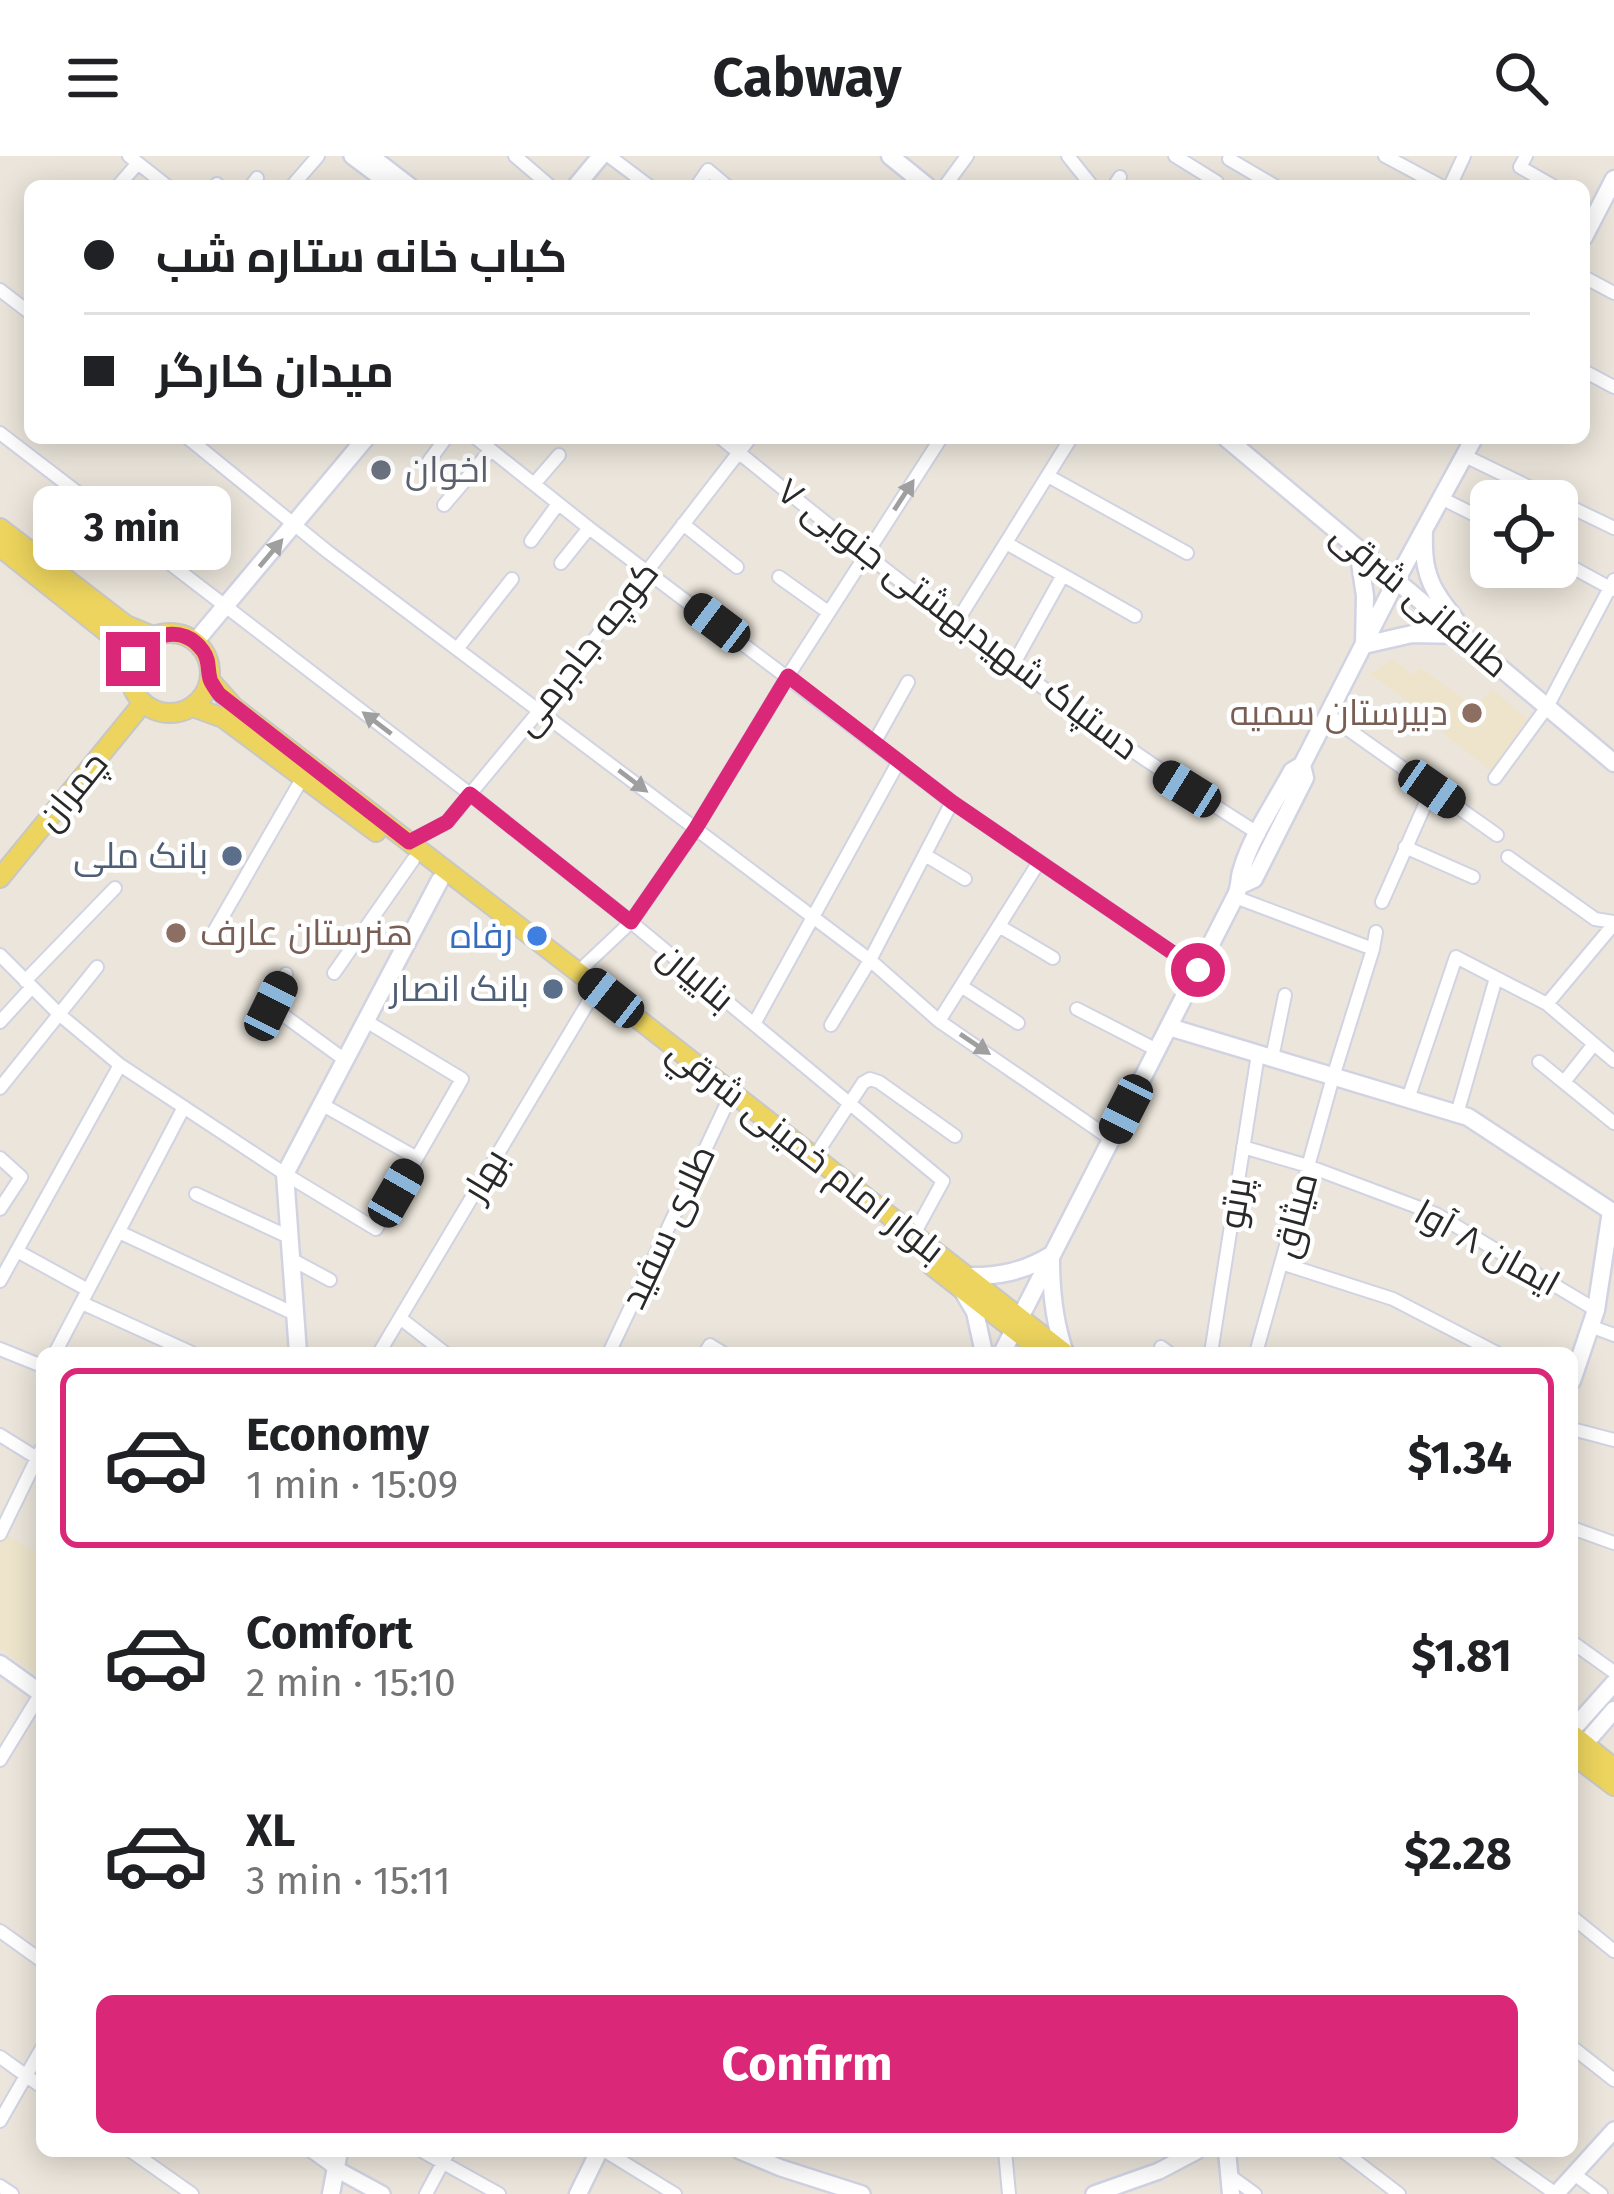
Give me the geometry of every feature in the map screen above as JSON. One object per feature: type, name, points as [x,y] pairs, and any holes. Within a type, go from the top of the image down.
[{"type":"main road","points":[[582,180],[605,156]]},
{"type":"main road","points":[[890,156],[920,180]]},
{"type":"main road","points":[[1591,207],[1614,179]]},
{"type":"main road","points":[[195,642],[362,444]]},
{"type":"main road","name":"طالقانی شرقی","points":[[1233,444],[1614,763]]},
{"type":"main road","points":[[1005,1347],[1238,891],[1240,872],[1258,834],[1292,772],[1302,765],[1471,444]]},
{"type":"main road","points":[[1364,645],[1412,634],[1462,635],[1426,571],[1424,527]]},
{"type":"main road","points":[[0,528],[126,625],[154,637]]},
{"type":"main road","points":[[0,547],[114,638],[143,704],[167,713],[181,712],[201,700],[210,680],[208,659],[195,642],[175,634],[154,637],[138,650],[130,669]]},
{"type":"main road","points":[[1358,549],[1365,596],[1364,645]]},
{"type":"main road","name":"بلوار امام خمینی شرقي","points":[[210,680],[233,707],[411,851],[440,880],[1017,1324],[1055,1347]]},
{"type":"main road","name":"چمران","points":[[0,878],[143,704]]},
{"type":"main road","name":"بلوار امام خمینی شرقي","points":[[193,707],[223,718],[578,972],[815,1156],[963,1282]]},
{"type":"main road","points":[[1238,891],[1254,879],[1305,778],[1302,765]]},
{"type":"main road","points":[[298,1347],[285,1174],[440,880]]},
{"type":"main road","points":[[1169,1027],[1468,1117],[1613,1211],[1593,1318],[1578,1363]]},
{"type":"main road","points":[[983,1347],[963,1282],[1019,1271],[1052,1254]]},
{"type":"main road","points":[[1052,1254],[1053,1305],[1063,1347]]},
{"type":"main road","name":"بلوار امام خمینی شرقي","points":[[1017,1324],[1038,1347]]},
{"type":"main road","points":[[0,1664],[36,1690]]},
{"type":"main road","points":[[1612,1766],[1603,1738],[1614,1683]]},
{"type":"main road","points":[[1578,1741],[1605,1711]]},
{"type":"main road","points":[[1578,1748],[1612,1766]]},
{"type":"main road","points":[[1578,1750],[1614,1786]]},
{"type":"main road","points":[[578,2194],[599,2157]]},
{"type":"main road","points":[[332,2194],[338,2160]]},
{"type":"street","points":[[297,180],[317,156]]},
{"type":"street","points":[[352,156],[377,180]]},
{"type":"street","points":[[371,156],[402,180]]},
{"type":"street","points":[[515,156],[543,180]]},
{"type":"street","points":[[605,156],[640,180]]},
{"type":"street","points":[[1068,156],[1087,180]]},
{"type":"street","points":[[1175,156],[1210,180]]},
{"type":"street","points":[[1385,156],[1430,180]]},
{"type":"street","points":[[1526,156],[1520,167],[1543,180]]},
{"type":"street","points":[[133,158],[160,180]]},
{"type":"street","points":[[1230,158],[1266,180]]},
{"type":"street","points":[[0,290],[24,308]]},
{"type":"street","name":"بناییان","points":[[0,433],[470,794],[944,1181],[913,1236]]},
{"type":"street","points":[[196,444],[328,552],[870,959],[940,1021],[1111,1139]]},
{"type":"street","points":[[429,461],[442,444]]},
{"type":"street","points":[[484,444],[952,802],[1198,970]]},
{"type":"street","name":"دستپاک شهیدبهشتی جنوبی ۷","points":[[729,444],[956,623],[1152,767],[1258,834]]},
{"type":"street","name":"کوچه جاجرمی","points":[[411,851],[447,822],[539,711],[745,444]]},
{"type":"street","points":[[578,972],[631,922],[696,828],[937,444]]},
{"type":"street","points":[[956,623],[1067,444]]},
{"type":"street","points":[[444,505],[491,449]]},
{"type":"street","points":[[534,484],[559,455]]},
{"type":"street","points":[[1465,456],[1614,528]]},
{"type":"street","points":[[1048,476],[1187,553]]},
{"type":"street","points":[[1441,499],[1470,513]]},
{"type":"street","points":[[531,542],[558,504]]},
{"type":"street","points":[[682,524],[736,567]]},
{"type":"street","points":[[561,563],[589,528]]},
{"type":"street","points":[[1006,543],[1136,616]]},
{"type":"street","points":[[1495,778],[1547,707],[1613,586],[1578,569]]},
{"type":"street","points":[[1013,665],[1063,575]]},
{"type":"street","points":[[779,577],[828,613]]},
{"type":"street","points":[[457,650],[512,579]]},
{"type":"street","points":[[874,742],[908,682]]},
{"type":"street","points":[[1328,715],[1497,835]]},
{"type":"street","points":[[754,1024],[898,761]]},
{"type":"street","points":[[212,935],[302,777]]},
{"type":"street","points":[[1382,902],[1432,789]]},
{"type":"street","points":[[831,1025],[952,802]]},
{"type":"street","points":[[1405,847],[1473,877]]},
{"type":"street","points":[[334,973],[411,851]]},
{"type":"street","points":[[925,855],[965,879]]},
{"type":"street","points":[[1508,857],[1595,919],[1614,923],[1547,1004]]},
{"type":"street","points":[[940,1021],[1040,862]]},
{"type":"street","points":[[0,1022],[28,984],[116,888]]},
{"type":"street","points":[[1238,891],[1373,949]]},
{"type":"street","points":[[999,926],[1053,958]]},
{"type":"street","name":"میثاق","points":[[1260,1347],[1376,932]]},
{"type":"street","points":[[0,955],[60,1015],[120,1065],[376,1229],[462,1078],[366,1021]]},
{"type":"street","points":[[1408,1100],[1456,957],[1547,1004],[1614,1061]]},
{"type":"street","points":[[0,1088],[97,967]]},
{"type":"street","points":[[286,974],[271,1006],[345,1060]]},
{"type":"street","points":[[1457,1114],[1496,978]]},
{"type":"street","points":[[961,986],[1018,1023]]},
{"type":"street","name":"پرتو","points":[[1212,1347],[1244,1147],[1285,995]]},
{"type":"street","name":"بهار","points":[[383,1347],[592,996]]},
{"type":"street","points":[[1077,1009],[1157,1050]]},
{"type":"street","points":[[1564,1082],[1594,1044]]},
{"type":"street","points":[[1539,1062],[1614,1123]]},
{"type":"street","points":[[0,1281],[120,1065]]},
{"type":"street","points":[[815,1156],[870,1078],[956,1136]]},
{"type":"street","name":"طلای سفید","points":[[612,1347],[728,1101]]},
{"type":"street","points":[[323,1105],[417,1158]]},
{"type":"street","points":[[59,1347],[184,1108]]},
{"type":"street","name":"ایمان ۸ آوا","points":[[1244,1147],[1436,1214],[1614,1335]]},
{"type":"street","points":[[0,1158],[21,1177],[0,1210]]},
{"type":"street","points":[[196,1194],[290,1238]]},
{"type":"street","points":[[119,1232],[295,1314]]},
{"type":"street","points":[[17,1251],[85,1297],[181,1347]]},
{"type":"street","points":[[291,1259],[330,1280]]},
{"type":"street","points":[[1281,1263],[1393,1299],[1485,1347]]},
{"type":"street","points":[[400,1318],[437,1347]]},
{"type":"street","points":[[0,1348],[36,1363]]},
{"type":"street","points":[[1578,1431],[1614,1440]]},
{"type":"street","points":[[0,1435],[36,1451]]},
{"type":"street","points":[[0,1534],[36,1461]]},
{"type":"street","points":[[1578,1530],[1614,1543]]},
{"type":"street","points":[[1578,1646],[1614,1672]]},
{"type":"street","points":[[0,1760],[36,1702]]},
{"type":"street","points":[[1578,1922],[1614,1951]]},
{"type":"street","points":[[0,1931],[36,1957]]},
{"type":"street","points":[[1578,2052],[1614,2080]]},
{"type":"street","points":[[0,2057],[36,2083]]},
{"type":"street","points":[[0,2121],[36,2058]]},
{"type":"street","points":[[1504,2157],[1556,2194],[1614,2130]]},
{"type":"street","points":[[139,2157],[191,2194]]},
{"type":"street","points":[[427,2194],[446,2157],[499,2194]]},
{"type":"street","points":[[612,2157],[676,2194]]},
{"type":"street","points":[[757,2157],[862,2194]]},
{"type":"street","points":[[1006,2157],[1009,2194]]},
{"type":"street","points":[[1094,2194],[1186,2157]]},
{"type":"street","points":[[1351,2157],[1399,2194]]},
{"type":"street","points":[[338,2160],[382,2194]]},
{"type":"street","points":[[1574,2174],[1600,2194]]},
{"type":"street","points":[[1230,2185],[1255,2194]]},
{"type":"street","points":[[0,2186],[12,2194]]},
{"type":"shaded area","name":"دبیرستان سمیه","points":[[1393,659],[1413,675],[1421,668],[1475,707],[1492,689],[1540,730],[1503,780],[1370,674]]},
{"type":"shaded area","points":[[4,1534],[36,1552],[36,1674],[0,1648],[0,1543]]},
{"type":"place","name":"اخوان","points":[[381,470]]},
{"type":"place","name":"دبیرستان سمیه","points":[[1472,713]]},
{"type":"place","name":"بانک ملی","points":[[232,856]]},
{"type":"place","name":"هنرستان عارف","points":[[176,933]]},
{"type":"place","name":"رفاه","points":[[537,936]]},
{"type":"place","name":"بانک انصار","points":[[553,989]]},
{"type":"route","points":[[133,659],[154,637],[186,637],[202,650],[210,680],[233,707],[409,842],[447,822],[470,794],[631,922],[696,828],[788,676],[952,802],[1198,970]]}]
